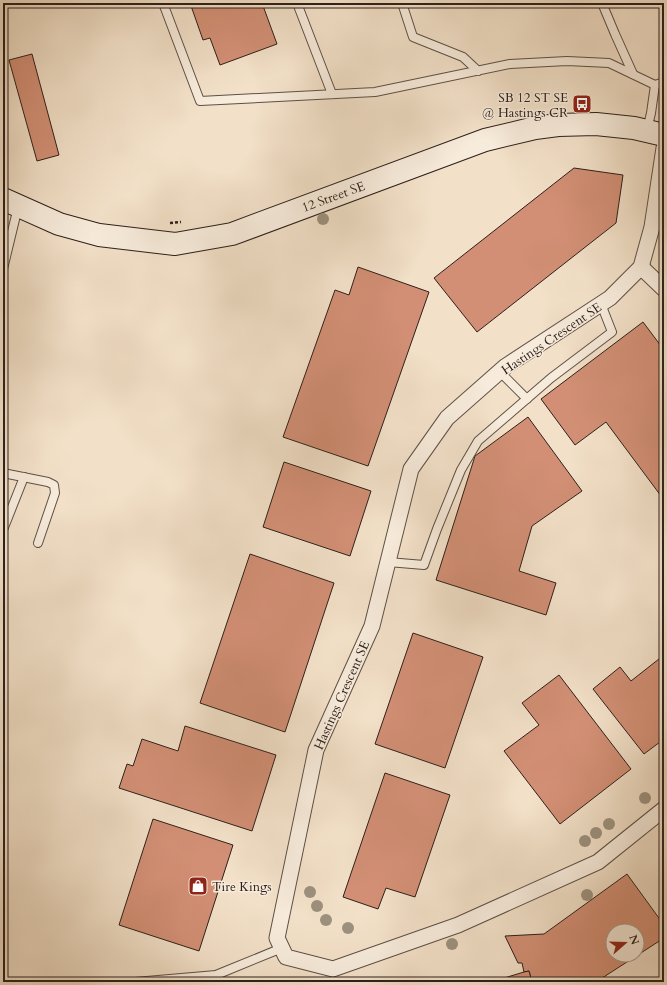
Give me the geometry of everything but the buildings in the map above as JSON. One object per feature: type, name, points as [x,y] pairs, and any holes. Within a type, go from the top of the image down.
[{"type":"street","name":"12 Street SE","points":[[11,202],[59,224],[99,235],[175,244],[232,234],[484,140],[535,128],[558,125],[596,124],[634,128],[656,133]]},
{"type":"street","name":"Hastings Crescent SE","points":[[282,948],[276,938],[316,750],[372,626],[411,469],[447,418],[506,366],[610,298],[641,267],[652,227],[664,148]]},
{"type":"street","points":[[641,267],[664,289]]},
{"type":"street","points":[[282,948],[286,957],[333,969],[458,925],[598,862],[664,810]]},
{"type":"lane","points":[[163,3],[200,101],[374,92],[510,64],[567,61],[609,63],[655,85],[664,82]]},
{"type":"lane","points":[[297,3],[332,94]]},
{"type":"lane","points":[[402,3],[413,37],[463,57],[478,71]]},
{"type":"lane","points":[[602,3],[633,74]]},
{"type":"lane","points":[[655,85],[651,113],[656,133]]},
{"type":"lane","points":[[3,269],[11,202]]},
{"type":"lane","points":[[388,562],[424,565],[461,470],[478,442],[551,378],[612,332],[601,304]]},
{"type":"lane","points":[[500,372],[527,399]]},
{"type":"lane","points":[[3,473],[48,482],[54,485],[55,492],[38,543]]},
{"type":"lane","points":[[3,530],[24,477]]},
{"type":"lane","points":[[135,982],[216,975],[282,948]]},
{"type":"path","points":[[168,224],[182,222]]},
{"type":"place","name":"SB 12 ST SE @ Hastings CR","points":[[582,104]]},
{"type":"place","name":"Tire Kings","points":[[198,886]]}]
